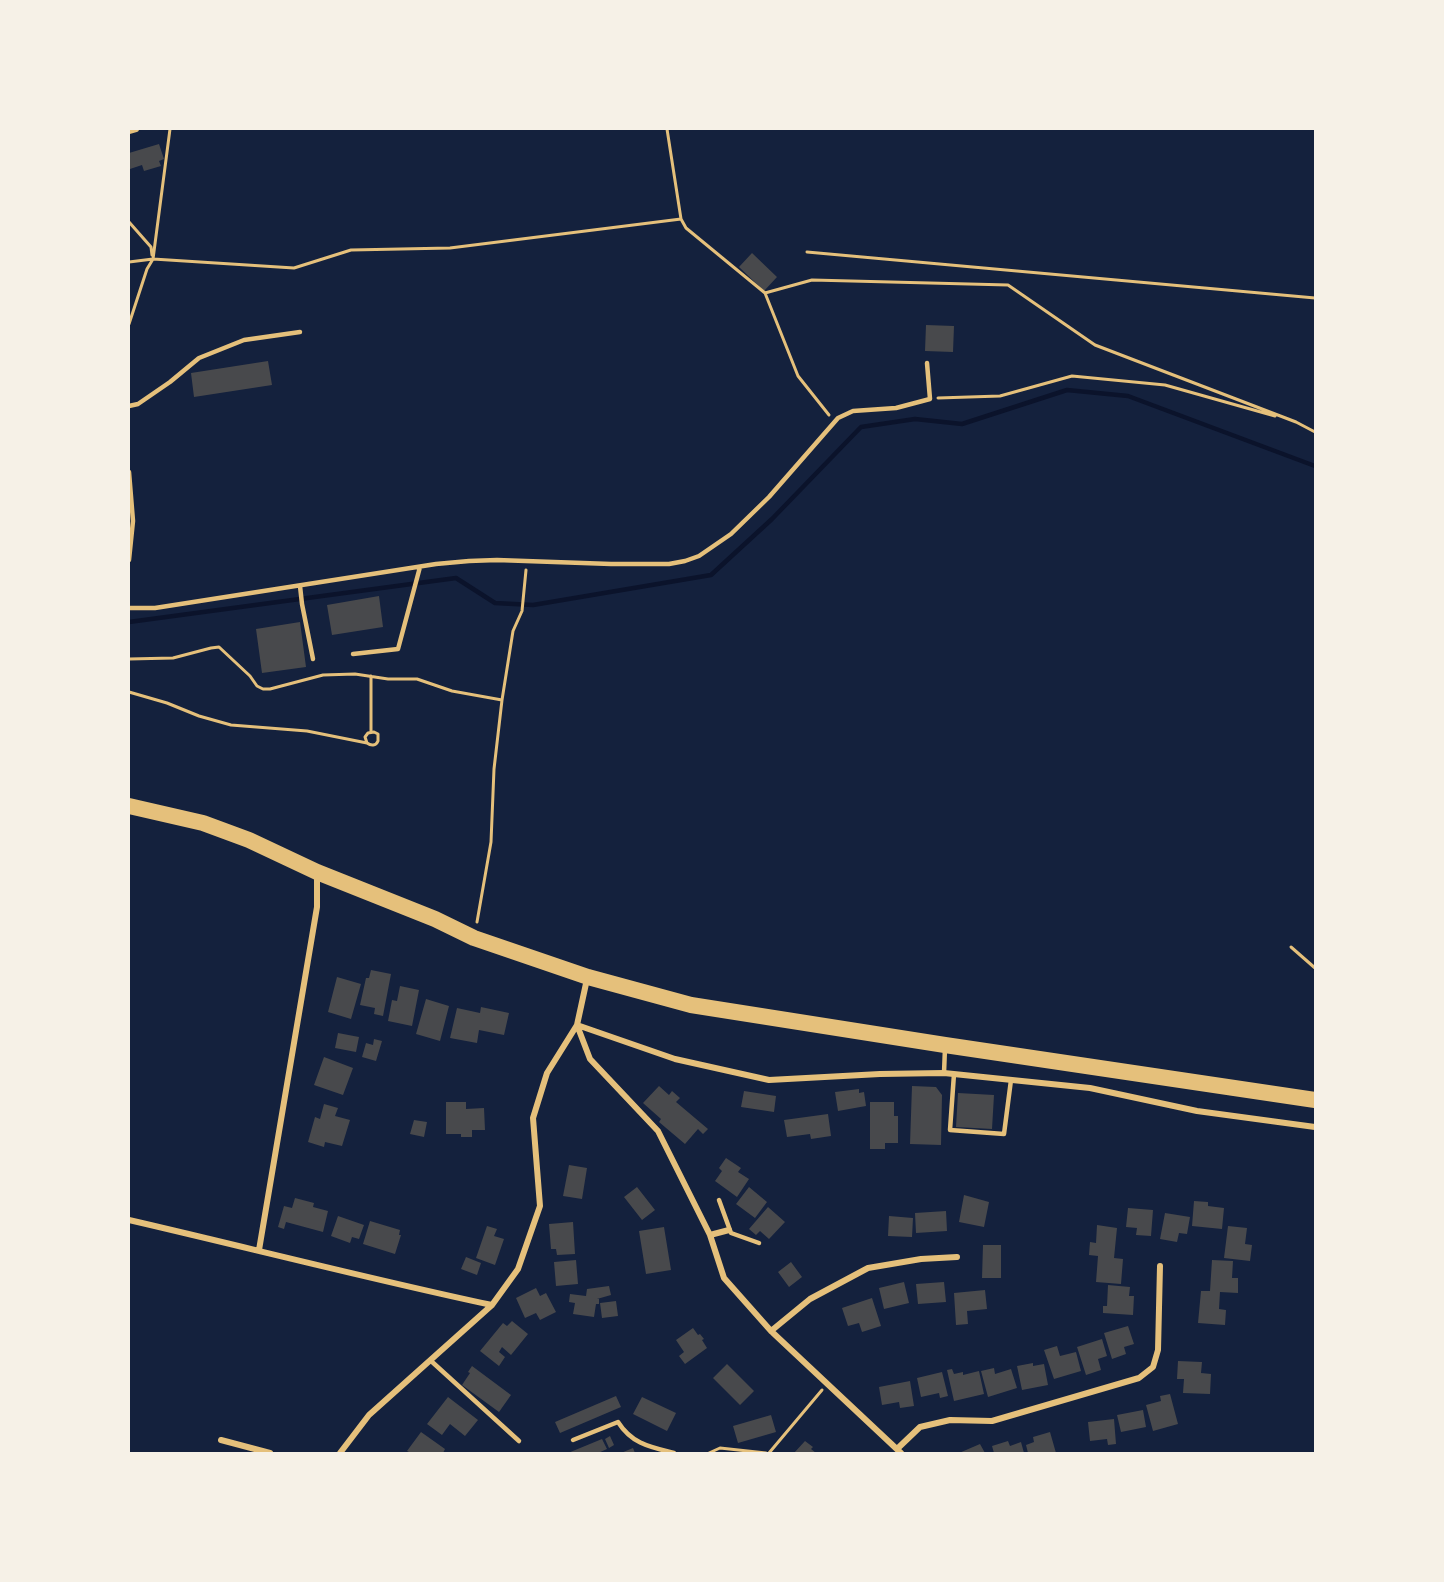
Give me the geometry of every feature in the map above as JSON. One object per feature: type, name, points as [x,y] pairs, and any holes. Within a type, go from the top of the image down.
[{"type":"highway","points":[[129,806],[203,823],[249,840],[317,872],[435,919],[474,938],[588,977],[691,1005],[1315,1100]]},
{"type":"street","points":[[129,131],[136,129]]},
{"type":"street","points":[[259,1250],[317,907],[317,872]]},
{"type":"street","points":[[340,1453],[369,1415],[492,1305],[518,1269],[540,1206],[533,1118],[547,1073],[577,1025],[588,977]]},
{"type":"street","points":[[577,1025],[675,1059],[769,1080],[944,1073],[1090,1088],[1197,1111],[1315,1127]]},
{"type":"street","points":[[577,1025],[591,1059],[658,1131],[710,1235],[724,1278],[771,1331],[899,1451],[920,1427],[950,1420],[992,1421],[1139,1378],[1153,1367],[1158,1350],[1160,1266]]},
{"type":"street","points":[[129,1220],[397,1285],[492,1305]]},
{"type":"street","points":[[710,1235],[729,1230]]},
{"type":"street","points":[[771,1331],[810,1299],[867,1268],[921,1259],[957,1257]]},
{"type":"street","points":[[221,1440],[270,1453]]},
{"type":"lane","points":[[129,406],[138,404],[162,388],[200,358],[244,340],[300,332]]},
{"type":"lane","points":[[129,608],[155,608],[469,561],[669,564],[699,556],[731,534],[769,497],[838,418],[853,411],[896,408],[930,399],[927,363]]},
{"type":"lane","points":[[129,472],[133,521],[129,560]]},
{"type":"lane","points":[[352,654],[398,649],[420,567]]},
{"type":"lane","points":[[300,586],[313,659]]},
{"type":"lane","points":[[944,1073],[945,1045]]},
{"type":"lane","points":[[954,1074],[950,1130],[1004,1134],[1011,1080]]},
{"type":"lane","points":[[718,1200],[731,1233],[759,1243]]},
{"type":"lane","points":[[430,1360],[519,1441]]},
{"type":"lane","points":[[573,1440],[618,1422],[624,1432],[640,1444],[674,1453]]},
{"type":"path","points":[[129,324],[147,270],[153,260],[170,129]]},
{"type":"path","points":[[667,129],[681,219],[686,228],[765,293],[798,376],[835,422]]},
{"type":"path","points":[[129,262],[153,260],[294,268],[351,250],[450,248],[681,219]]},
{"type":"path","points":[[129,222],[151,247],[153,260]]},
{"type":"path","points":[[807,252],[1315,298]]},
{"type":"path","points":[[765,293],[812,280],[1008,285],[1095,345],[1296,422],[1315,432]]},
{"type":"path","points":[[930,399],[1000,396],[1072,376],[1165,385],[1296,422]]},
{"type":"path","points":[[474,938],[491,842],[494,769],[502,700],[513,631],[522,611],[526,562]]},
{"type":"path","points":[[129,659],[173,658],[219,647],[250,676],[257,686],[263,689],[323,675],[340,674],[388,679],[417,679],[453,691],[502,700]]},
{"type":"path","points":[[367,743],[365,737],[370,732],[370,676]]},
{"type":"path","points":[[129,692],[231,725],[307,731],[373,745],[378,741],[378,735],[370,732]]},
{"type":"path","points":[[1291,948],[1315,968]]},
{"type":"path","points":[[709,1453],[720,1448],[767,1453],[827,1384]]},
{"type":"building","points":[[159,144],[164,159],[159,161],[161,166],[144,171],[142,165],[130,169],[129,153]]},
{"type":"building","points":[[752,253],[777,277],[764,291],[739,267]]},
{"type":"building","points":[[926,325],[954,326],[953,352],[925,351]]},
{"type":"building","points":[[268,361],[272,385],[194,397],[191,373]]},
{"type":"building","points":[[379,596],[383,627],[332,635],[327,605]]},
{"type":"building","points":[[300,622],[306,667],[262,673],[256,629]]},
{"type":"building","points":[[371,970],[391,974],[383,1016],[374,1014],[375,1008],[360,1005],[366,978],[369,978]]},
{"type":"building","points":[[337,977],[361,984],[351,1019],[328,1012]]},
{"type":"building","points":[[400,986],[419,990],[412,1026],[388,1021],[392,1000],[397,1001]]},
{"type":"building","points":[[426,999],[449,1006],[440,1041],[416,1034]]},
{"type":"building","points":[[481,1007],[509,1013],[504,1035],[479,1030],[477,1043],[450,1038],[457,1008],[480,1013]]},
{"type":"building","points":[[338,1033],[359,1037],[356,1052],[335,1048]]},
{"type":"building","points":[[374,1039],[382,1041],[376,1061],[362,1057],[366,1043],[373,1045]]},
{"type":"building","points":[[324,1057],[353,1068],[343,1095],[314,1085]]},
{"type":"building","points":[[659,1086],[669,1095],[672,1091],[680,1098],[676,1102],[708,1129],[703,1134],[698,1129],[685,1144],[659,1122],[661,1119],[643,1103]]},
{"type":"building","points":[[912,1086],[936,1087],[942,1095],[941,1145],[910,1144]]},
{"type":"building","points":[[859,1089],[859,1093],[864,1092],[866,1106],[838,1111],[835,1092]]},
{"type":"building","points":[[744,1091],[776,1096],[774,1112],[741,1107]]},
{"type":"building","points":[[958,1093],[994,1095],[992,1129],[956,1127]]},
{"type":"building","points":[[446,1102],[466,1102],[466,1109],[484,1108],[485,1130],[472,1130],[472,1137],[446,1134]]},
{"type":"building","points":[[870,1102],[894,1102],[894,1116],[898,1116],[898,1143],[885,1143],[885,1149],[870,1149]]},
{"type":"building","points":[[324,1104],[338,1108],[335,1116],[350,1120],[342,1146],[325,1142],[324,1147],[308,1142],[315,1117],[320,1119]]},
{"type":"building","points":[[828,1114],[831,1136],[811,1139],[810,1134],[787,1137],[784,1120]]},
{"type":"building","points":[[414,1120],[427,1122],[424,1137],[410,1134]]},
{"type":"building","points":[[726,1158],[741,1168],[738,1172],[749,1179],[737,1197],[715,1181],[722,1171],[719,1168]]},
{"type":"building","points":[[569,1165],[587,1168],[582,1199],[563,1196]]},
{"type":"building","points":[[637,1187],[655,1210],[642,1220],[624,1197]]},
{"type":"building","points":[[749,1187],[767,1202],[755,1218],[736,1204]]},
{"type":"building","points":[[964,1195],[989,1202],[984,1227],[959,1222]]},
{"type":"building","points":[[295,1198],[314,1203],[313,1207],[328,1211],[323,1232],[286,1222],[284,1229],[278,1227],[284,1206],[292,1208]]},
{"type":"building","points":[[1194,1201],[1208,1202],[1208,1206],[1224,1208],[1222,1229],[1192,1226]]},
{"type":"building","points":[[768,1207],[785,1222],[769,1239],[760,1231],[756,1235],[749,1229]]},
{"type":"building","points":[[1128,1208],[1153,1210],[1151,1236],[1136,1235],[1137,1228],[1126,1227]]},
{"type":"building","points":[[946,1211],[947,1231],[916,1233],[915,1213]]},
{"type":"building","points":[[1165,1213],[1190,1217],[1187,1234],[1179,1233],[1177,1242],[1160,1239]]},
{"type":"building","points":[[338,1216],[364,1225],[359,1239],[352,1237],[350,1243],[331,1236]]},
{"type":"building","points":[[889,1216],[913,1218],[912,1237],[888,1236]]},
{"type":"building","points":[[370,1221],[400,1230],[399,1235],[401,1235],[395,1254],[363,1244]]},
{"type":"building","points":[[573,1222],[575,1254],[557,1255],[556,1249],[551,1249],[549,1224]]},
{"type":"building","points":[[1097,1225],[1117,1228],[1114,1258],[1123,1259],[1121,1284],[1096,1282],[1098,1256],[1089,1255],[1090,1242],[1096,1243]]},
{"type":"building","points":[[487,1226],[497,1229],[494,1236],[504,1239],[495,1265],[476,1258]]},
{"type":"building","points":[[1228,1226],[1247,1228],[1245,1244],[1252,1245],[1250,1261],[1224,1258]]},
{"type":"building","points":[[664,1227],[671,1270],[646,1274],[639,1231]]},
{"type":"building","points":[[983,1245],[1001,1245],[1001,1278],[982,1278]]},
{"type":"building","points":[[466,1257],[481,1263],[477,1275],[461,1269]]},
{"type":"building","points":[[576,1260],[578,1284],[556,1286],[554,1262]]},
{"type":"building","points":[[1212,1260],[1233,1261],[1232,1278],[1238,1278],[1238,1293],[1220,1292],[1219,1309],[1226,1310],[1225,1325],[1198,1323],[1201,1291],[1210,1291]]},
{"type":"building","points":[[791,1262],[802,1277],[789,1287],[778,1272]]},
{"type":"building","points":[[904,1282],[909,1303],[884,1309],[879,1288]]},
{"type":"building","points":[[944,1282],[946,1302],[918,1304],[916,1284]]},
{"type":"building","points":[[1108,1285],[1130,1287],[1129,1296],[1134,1296],[1133,1315],[1103,1313],[1103,1306],[1107,1306]]},
{"type":"building","points":[[609,1286],[611,1295],[597,1299],[599,1299],[599,1304],[596,1304],[594,1317],[573,1314],[575,1303],[569,1302],[570,1294],[586,1296],[587,1289]]},
{"type":"building","points":[[536,1288],[540,1296],[546,1293],[556,1312],[540,1320],[536,1313],[525,1318],[516,1298]]},
{"type":"building","points":[[985,1290],[987,1309],[967,1311],[968,1324],[956,1325],[954,1293]]},
{"type":"building","points":[[872,1298],[881,1326],[862,1332],[859,1323],[848,1326],[842,1308]]},
{"type":"building","points":[[616,1301],[618,1316],[602,1318],[600,1303]]},
{"type":"building","points":[[512,1321],[528,1334],[511,1355],[502,1347],[499,1352],[505,1357],[499,1366],[480,1351],[503,1323],[507,1326]]},
{"type":"building","points":[[1128,1326],[1134,1344],[1124,1347],[1126,1354],[1112,1359],[1104,1333]]},
{"type":"building","points":[[693,1328],[704,1339],[702,1340],[707,1348],[685,1364],[679,1356],[684,1352],[676,1340]]},
{"type":"building","points":[[1102,1339],[1107,1356],[1098,1359],[1101,1370],[1086,1375],[1077,1347]]},
{"type":"building","points":[[1057,1346],[1060,1356],[1076,1352],[1081,1371],[1054,1379],[1044,1350]]},
{"type":"building","points":[[1178,1361],[1202,1362],[1201,1373],[1211,1374],[1210,1394],[1183,1393],[1184,1379],[1177,1379]]},
{"type":"building","points":[[1033,1363],[1033,1366],[1044,1364],[1048,1385],[1022,1390],[1017,1366]]},
{"type":"building","points":[[727,1364],[754,1391],[740,1405],[713,1378]]},
{"type":"building","points":[[472,1366],[511,1395],[499,1412],[462,1385]]},
{"type":"building","points":[[994,1368],[995,1374],[1011,1369],[1017,1388],[988,1397],[981,1371]]},
{"type":"building","points":[[952,1369],[954,1374],[963,1372],[963,1375],[979,1371],[984,1394],[954,1401],[947,1370]]},
{"type":"building","points":[[942,1372],[948,1396],[940,1398],[939,1393],[921,1397],[917,1378]]},
{"type":"building","points":[[910,1381],[914,1406],[900,1408],[899,1402],[882,1405],[879,1387]]},
{"type":"building","points":[[1170,1394],[1178,1424],[1153,1431],[1146,1405],[1161,1401],[1160,1396]]},
{"type":"building","points":[[616,1396],[621,1407],[560,1433],[555,1422]]},
{"type":"building","points":[[448,1397],[478,1420],[465,1436],[450,1424],[442,1435],[427,1424]]},
{"type":"building","points":[[642,1397],[676,1413],[667,1431],[633,1414]]},
{"type":"building","points":[[1143,1410],[1146,1427],[1121,1432],[1117,1415]]},
{"type":"building","points":[[771,1415],[776,1432],[738,1443],[733,1426]]},
{"type":"building","points":[[1114,1419],[1116,1444],[1108,1445],[1107,1439],[1090,1441],[1088,1422]]},
{"type":"building","points":[[421,1432],[445,1449],[443,1453],[407,1451]]},
{"type":"building","points":[[1050,1432],[1056,1453],[1028,1453],[1026,1445],[1034,1442],[1033,1437]]},
{"type":"building","points":[[610,1436],[614,1445],[609,1448],[605,1439]]},
{"type":"building","points":[[602,1439],[607,1449],[598,1453],[568,1453]]},
{"type":"building","points":[[805,1441],[813,1447],[811,1449],[816,1453],[794,1453]]},
{"type":"building","points":[[1008,1441],[1010,1446],[1021,1442],[1024,1453],[994,1453],[992,1446]]},
{"type":"building","points":[[980,1444],[985,1453],[959,1453]]},
{"type":"building","points":[[633,1448],[635,1453],[621,1453]]},
{"type":"waterway","points":[[129,622],[456,578],[495,603],[533,605],[711,575],[772,519],[861,427],[915,419],[962,424],[1067,390],[1128,396],[1315,466]]}]
